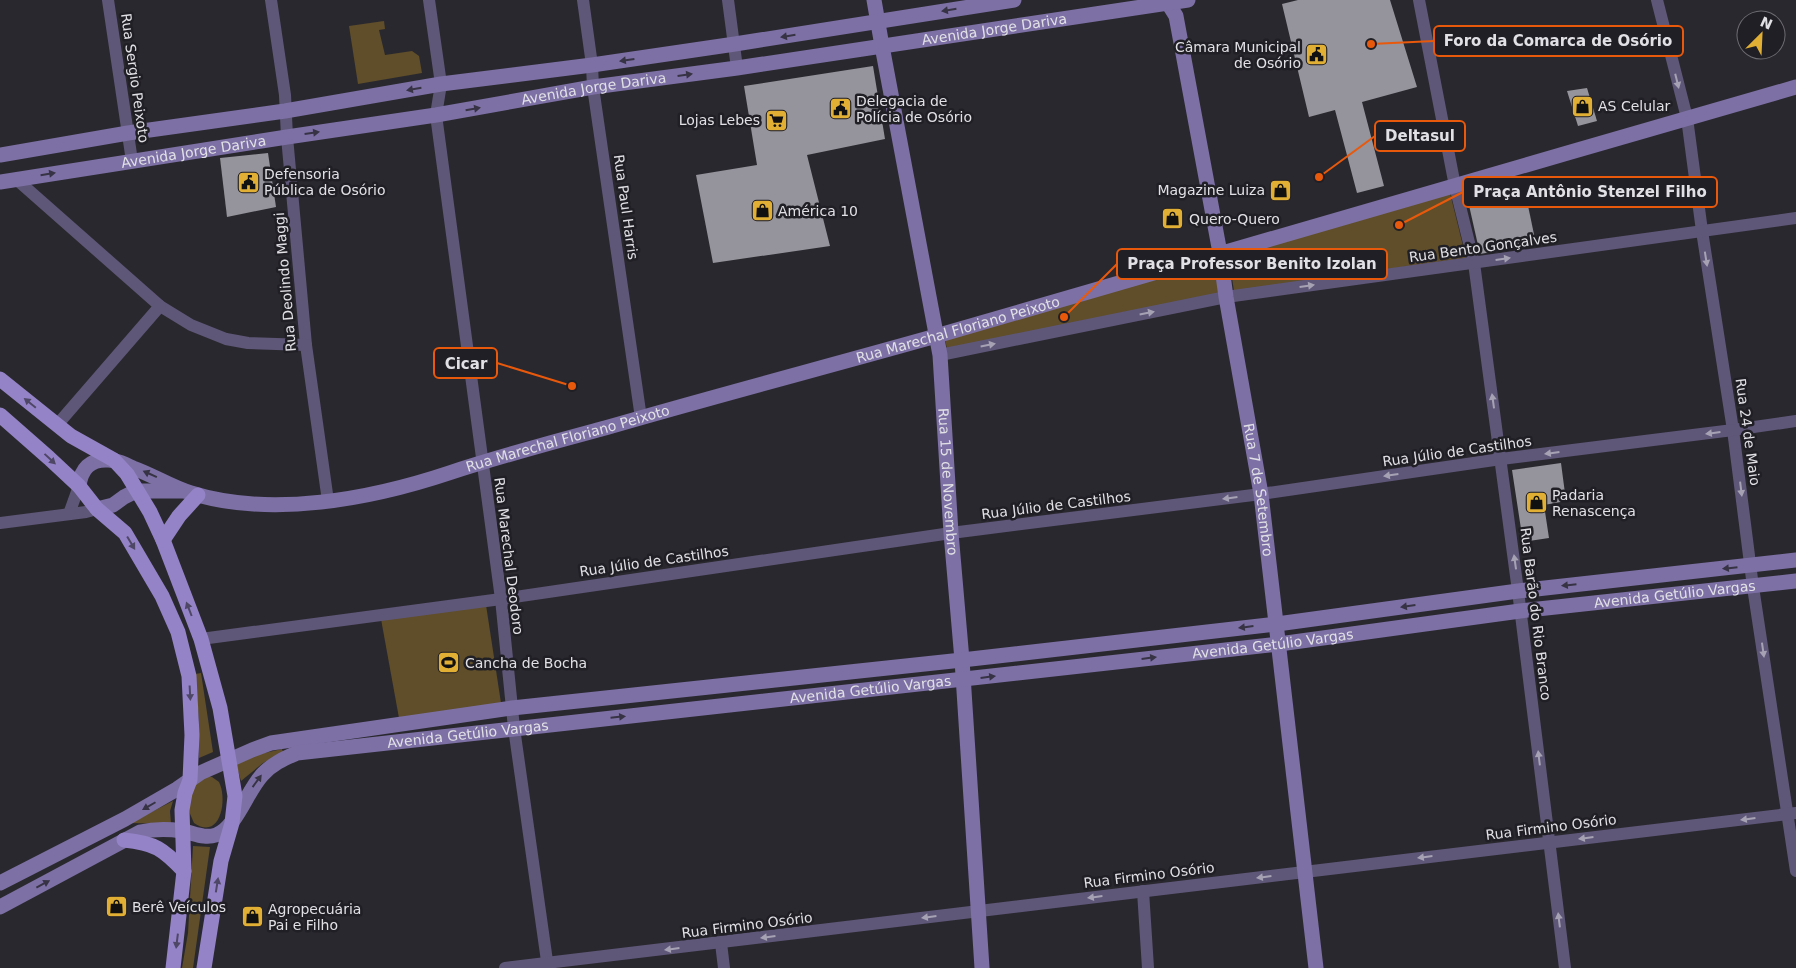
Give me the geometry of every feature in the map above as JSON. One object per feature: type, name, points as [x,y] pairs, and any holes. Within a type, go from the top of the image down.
[{"type":"main road","name":"Rua 15 de Novembro","points":[[874,0],[940,355],[982,968]]},
{"type":"main road","name":"Avenida Jorge Dariva","points":[[0,155],[128,133],[285,111],[441,84],[592,65],[1014,0]]},
{"type":"main road","name":"Avenida Jorge Dariva","points":[[0,182],[436,115],[593,87],[737,68],[1176,3]]},
{"type":"main road","name":"Rua 7 de Setembro","points":[[1176,3],[1261,494],[1316,968]]},
{"type":"main road","name":"Rua Marechal Floriano Peixoto","points":[[192,493],[233,501],[271,504],[328,501],[398,489],[482,462],[936,336],[1796,87]]},
{"type":"main road","points":[[352,99],[357,126]]},
{"type":"main road","points":[[0,378],[71,436],[114,460],[192,493]]},
{"type":"main road","points":[[0,415],[79,486],[97,509],[125,533],[162,596],[178,632],[189,676],[192,735],[190,780],[182,810],[184,870],[173,968]]},
{"type":"main road","points":[[79,486],[84,468],[91,462],[114,460],[126,474],[150,512],[163,540],[201,639],[220,708],[235,796],[232,823],[221,862],[204,968]]},
{"type":"main road","points":[[97,509],[113,505],[136,491],[192,493]]},
{"type":"main road","points":[[163,540],[192,493]]},
{"type":"main road","name":"Avenida Getúlio Vargas","points":[[0,883],[125,820],[216,765],[271,743],[512,708],[1277,624],[1518,591],[1796,560]]},
{"type":"main road","points":[[1635,578],[1638,599]]},
{"type":"main road","name":"Avenida Getúlio Vargas","points":[[0,907],[140,832],[152,830],[183,832],[210,837],[218,834],[232,823],[248,794],[262,775],[277,761],[297,754],[514,728],[1279,644],[1520,611],[1796,581]]},
{"type":"main road","points":[[1447,600],[1451,620]]},
{"type":"main road","points":[[716,686],[720,706]]},
{"type":"main road","points":[[582,701],[584,721]]},
{"type":"main road","points":[[359,729],[361,746]]},
{"type":"main road","points":[[124,840],[146,843],[161,848],[184,870]]},
{"type":"street","name":"Rua Sergio Peixoto","points":[[108,0],[132,161]]},
{"type":"street","name":"Rua Deolindo Maggi","points":[[271,0],[285,95],[287,137],[306,345],[328,501]]},
{"type":"street","name":"Rua Marechal Deodoro","points":[[429,0],[441,84],[436,115],[501,599],[514,728],[548,966]]},
{"type":"street","name":"Rua Paul Harris","points":[[584,0],[593,87],[641,418]]},
{"type":"street","points":[[728,0],[737,68]]},
{"type":"street","name":"Rua Barão do Rio Branco","points":[[1419,0],[1455,186],[1474,263],[1501,459],[1565,968]]},
{"type":"street","name":"Rua 24 de Maio","points":[[1657,0],[1687,118],[1702,231],[1733,430],[1753,587],[1792,813],[1796,871]]},
{"type":"street","points":[[16,180],[160,306],[191,325],[226,339],[248,343],[306,345]]},
{"type":"street","name":"Rua Bento Gonçalves","points":[[940,355],[1226,298],[1796,218]]},
{"type":"street","points":[[57,425],[160,306]]},
{"type":"street","name":"Rua Júlio de Castilhos","points":[[201,639],[501,599],[951,533],[1261,494],[1501,459],[1796,421]]},
{"type":"street","points":[[69,514],[79,486]]},
{"type":"street","points":[[0,522],[86,512],[97,509]]},
{"type":"street","name":"Rua Firmino Osório","points":[[505,968],[548,966],[978,911],[1792,813]]},
{"type":"street","points":[[1143,891],[1148,968]]},
{"type":"street","points":[[721,943],[724,968]]},
{"type":"shaded area","points":[[384,21],[385,29],[379,30],[385,55],[412,51],[419,56],[422,73],[358,84],[349,26]]},
{"type":"shaded area","points":[[1450,193],[1466,258],[1234,291],[1229,258]]},
{"type":"shaded area","points":[[1216,258],[1221,295],[947,349],[945,339]]},
{"type":"shaded area","points":[[486,605],[501,703],[399,718],[381,619]]},
{"type":"shaded area","points":[[201,673],[213,752],[199,758],[199,720],[195,674]]},
{"type":"shaded area","points":[[282,749],[283,752],[263,763],[241,781],[236,764],[256,755]]},
{"type":"shaded area","points":[[208,776],[219,782],[223,799],[220,816],[216,823],[210,827],[203,827],[194,823],[188,809],[192,787]]},
{"type":"shaded area","points":[[173,801],[170,811],[171,824],[130,823]]},
{"type":"shaded area","points":[[193,846],[210,847],[193,968],[182,968],[188,933]]},
{"type":"building","points":[[1298,0],[1390,0],[1417,87],[1362,102],[1384,186],[1357,193],[1335,110],[1309,117],[1282,4]]},
{"type":"building","points":[[873,66],[885,139],[807,155],[830,246],[713,263],[696,175],[757,165],[744,86]]},
{"type":"building","name":"AS Celular","points":[[1587,88],[1597,121],[1578,126],[1567,91]]},
{"type":"building","name":"Defensoria Pública de Osório","points":[[268,153],[276,207],[227,217],[220,158]]},
{"type":"building","points":[[1522,177],[1536,244],[1480,254],[1466,192]]},
{"type":"building","name":"Padaria Renascença","points":[[1561,463],[1566,501],[1544,505],[1549,538],[1523,542],[1512,470]]},
{"type":"place","name":"Foro da Comarca de Osório","points":[[1371,44]]},
{"type":"place","name":"Câmara Municipal de Osório","points":[[1317,55]]},
{"type":"place","name":"AS Celular","points":[[1582,106]]},
{"type":"place","name":"Delegacia de Polícia de Osório","points":[[840,109]]},
{"type":"place","name":"Lojas Lebes","points":[[776,120]]},
{"type":"place","name":"Deltasul","points":[[1319,177]]},
{"type":"place","name":"Defensoria Pública de Osório","points":[[248,182]]},
{"type":"place","name":"Magazine Luiza","points":[[1281,190]]},
{"type":"place","name":"América 10","points":[[762,211]]},
{"type":"place","name":"Quero-Quero","points":[[1173,219]]},
{"type":"place","name":"Praça Antônio Stenzel Filho","points":[[1399,225]]},
{"type":"place","name":"Praça Professor Benito Izolan","points":[[1064,317]]},
{"type":"place","name":"Cicar","points":[[572,386]]},
{"type":"place","name":"Padaria Renascença","points":[[1536,503]]},
{"type":"place","name":"Cancha de Bocha","points":[[449,663]]},
{"type":"place","name":"Berê Veículos","points":[[116,907]]},
{"type":"place","name":"Agropecuária Pai e Filho","points":[[252,917]]}]
